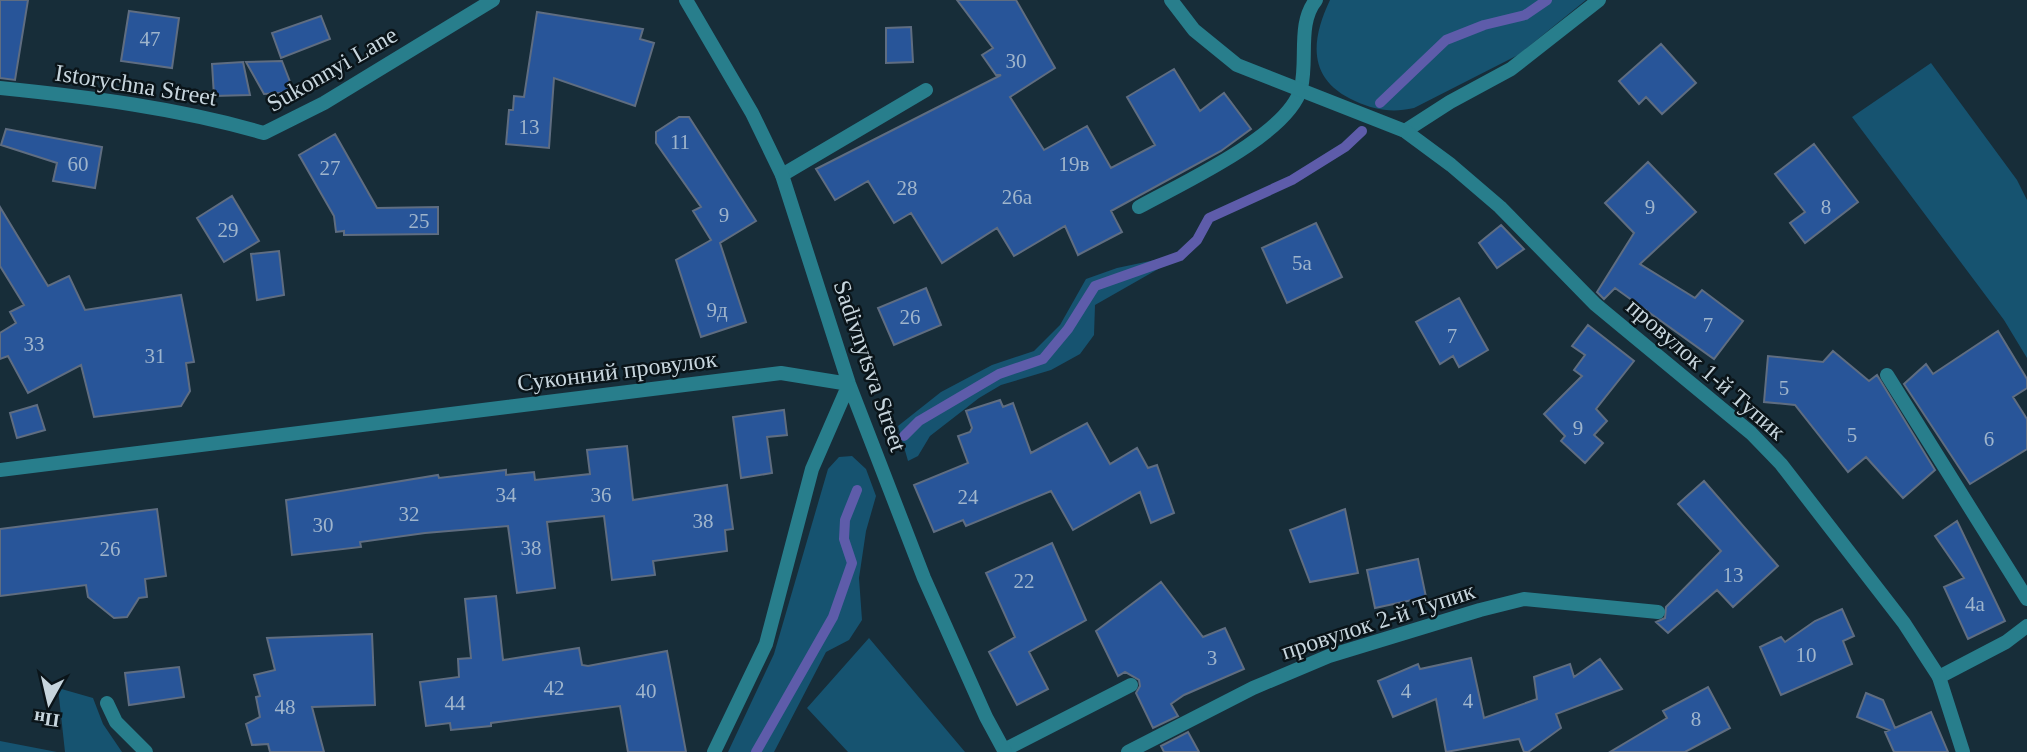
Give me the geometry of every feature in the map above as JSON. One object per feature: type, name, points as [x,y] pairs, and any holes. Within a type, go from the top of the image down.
[{"type":"street","name":"Sukonnyi Lane","points":[[264,133],[324,103],[493,0]]},
{"type":"street","name":"Sadivnytsva Street","points":[[686,0],[752,113],[782,175],[849,384],[924,578],[1004,751]]},
{"type":"street","points":[[1171,0],[1194,30],[1237,65],[1300,91]]},
{"type":"street","points":[[1139,206],[1258,139],[1281,118],[1300,91],[1306,17],[1316,0]]},
{"type":"street","points":[[1405,131],[1450,102],[1511,69],[1599,0]]},
{"type":"street","name":"Istorychna Street","points":[[0,88],[99,98],[192,115],[264,133]]},
{"type":"street","points":[[782,175],[926,90]]},
{"type":"street","name":"провулок 1-й Тупик","points":[[1300,91],[1405,131],[1500,207],[1595,304],[1706,394],[1781,464],[1904,623],[1939,677],[1963,752]]},
{"type":"street","name":"Суконний провулок","points":[[0,470],[781,373],[849,384]]},
{"type":"street","points":[[1887,375],[2027,599]]},
{"type":"street","points":[[714,752],[766,644],[812,469],[849,384]]},
{"type":"street","name":"провулок 2-й Тупик","points":[[1128,752],[1253,688],[1329,656],[1480,610],[1524,599],[1658,612]]},
{"type":"street","points":[[1939,677],[2006,642],[2027,626]]},
{"type":"street","points":[[1004,751],[1131,685]]},
{"type":"street","points":[[107,703],[116,722],[146,752]]},
{"type":"shaded area","points":[[1330,0],[1586,0],[1518,55],[1414,108],[1391,110],[1355,101],[1328,82],[1321,71],[1317,45],[1323,16]]},
{"type":"shaded area","points":[[1931,63],[2017,180],[2027,200],[2027,358],[2004,320],[1852,117]]},
{"type":"shaded area","points":[[1174,256],[1174,260],[1095,305],[1094,335],[1080,354],[1051,370],[1001,385],[979,398],[930,436],[918,456],[908,461],[898,426],[941,392],[992,365],[1034,351],[1060,325],[1086,279],[1117,268]]},
{"type":"shaded area","points":[[852,456],[866,469],[876,496],[866,531],[859,578],[862,620],[849,640],[826,652],[774,752],[728,752],[774,654],[828,469],[839,457]]},
{"type":"shaded area","points":[[869,638],[965,752],[848,752],[807,708]]},
{"type":"shaded area","points":[[58,688],[93,698],[103,724],[122,752],[65,752]]},
{"type":"shaded area","points":[[0,741],[57,752],[0,752]]},
{"type":"building","points":[[0,0],[28,0],[15,80],[0,78]]},
{"type":"building","points":[[957,0],[1016,0],[1055,68],[1010,97],[1044,150],[1087,126],[1111,168],[1155,145],[1127,97],[1174,69],[1200,111],[1224,93],[1251,129],[1221,151],[1111,211],[1122,232],[1078,255],[1065,226],[1014,256],[997,228],[942,263],[911,213],[894,223],[868,181],[835,200],[816,169],[1001,75],[996,75],[982,55],[993,48]]},
{"type":"building","points":[[129,11],[179,18],[172,68],[121,61]]},
{"type":"building","points":[[537,12],[643,29],[640,39],[654,43],[635,106],[554,78],[549,148],[506,144],[509,110],[513,110],[514,96],[524,97]]},
{"type":"building","points":[[321,16],[330,39],[281,58],[272,33]]},
{"type":"building","points":[[911,27],[913,62],[886,63],[886,28]]},
{"type":"building","points":[[1661,44],[1696,83],[1662,114],[1646,97],[1639,104],[1619,81]]},
{"type":"building","points":[[282,61],[294,92],[264,94],[246,62]]},
{"type":"building","points":[[243,62],[250,95],[214,96],[212,64]]},
{"type":"building","points":[[679,117],[689,117],[756,221],[720,243],[746,322],[701,337],[676,260],[711,240],[693,211],[701,207],[656,143],[656,132]]},
{"type":"building","points":[[6,129],[102,147],[95,188],[53,181],[57,163],[1,145]]},
{"type":"building","points":[[335,134],[377,208],[438,207],[438,234],[344,235],[344,231],[336,232],[334,216],[299,155]]},
{"type":"building","points":[[1814,144],[1858,202],[1805,243],[1790,223],[1805,212],[1775,174]]},
{"type":"building","points":[[1648,162],[1696,212],[1640,264],[1695,298],[1702,290],[1743,321],[1714,359],[1615,288],[1604,299],[1597,292],[1634,233],[1605,203]]},
{"type":"building","points":[[232,196],[259,241],[224,262],[197,218]]},
{"type":"building","points":[[0,207],[48,286],[69,276],[85,310],[181,295],[194,362],[186,363],[190,391],[181,406],[94,417],[81,365],[28,393],[8,356],[0,359],[0,333],[16,323],[10,312],[24,305],[0,266]]},
{"type":"building","points":[[1316,223],[1342,277],[1287,303],[1262,248]]},
{"type":"building","points":[[1501,225],[1524,249],[1497,268],[1479,243]]},
{"type":"building","points":[[279,251],[284,295],[257,300],[251,254]]},
{"type":"building","points":[[926,288],[941,325],[894,345],[878,308]]},
{"type":"building","points":[[1459,298],[1488,350],[1459,367],[1453,356],[1440,364],[1416,322]]},
{"type":"building","points":[[1588,325],[1634,361],[1596,409],[1607,421],[1594,435],[1603,443],[1585,463],[1561,441],[1565,436],[1544,414],[1582,376],[1574,370],[1585,355],[1572,346]]},
{"type":"building","points":[[1998,331],[2027,379],[2027,388],[2013,397],[2027,419],[2027,449],[1970,484],[1904,384],[1926,364],[1933,374]]},
{"type":"building","points":[[1833,351],[1869,381],[1877,375],[1935,470],[1903,498],[1866,457],[1848,472],[1795,405],[1764,402],[1768,356],[1823,362]]},
{"type":"building","points":[[1000,400],[1003,407],[1013,403],[1031,453],[1087,423],[1110,464],[1137,448],[1148,468],[1157,465],[1174,513],[1151,523],[1140,492],[1073,530],[1051,491],[966,526],[963,520],[934,532],[914,485],[968,463],[958,436],[970,432],[972,428],[966,411]]},
{"type":"building","points":[[37,405],[45,430],[17,438],[10,413]]},
{"type":"building","points":[[784,410],[787,435],[767,437],[772,473],[741,478],[733,417]]},
{"type":"building","points":[[627,446],[633,500],[727,485],[733,529],[725,530],[727,551],[653,561],[655,575],[612,580],[604,516],[547,522],[555,588],[517,593],[508,526],[425,533],[360,542],[361,547],[292,555],[286,500],[438,475],[439,478],[506,470],[506,475],[534,472],[535,480],[590,474],[587,450]]},
{"type":"building","points":[[1704,481],[1778,566],[1733,607],[1717,590],[1668,633],[1656,622],[1665,618],[1666,607],[1721,551],[1678,504]]},
{"type":"building","points":[[157,509],[166,576],[145,579],[147,597],[139,598],[127,617],[114,618],[88,597],[86,585],[0,596],[0,529]]},
{"type":"building","points":[[1345,509],[1358,573],[1310,582],[1290,530]]},
{"type":"building","points":[[1957,521],[2005,621],[1968,639],[1944,587],[1964,578],[1935,536]]},
{"type":"building","points":[[1052,543],[1086,620],[1029,652],[1048,689],[1017,705],[989,652],[1015,637],[986,573]]},
{"type":"building","points":[[1418,559],[1426,597],[1375,608],[1367,570]]},
{"type":"building","points":[[1161,582],[1203,637],[1225,628],[1244,669],[1184,695],[1171,704],[1178,716],[1153,728],[1136,693],[1140,686],[1139,680],[1125,672],[1118,676],[1096,631]]},
{"type":"building","points":[[496,596],[503,660],[579,648],[582,665],[588,666],[667,651],[686,752],[628,752],[620,706],[491,723],[491,726],[451,730],[450,723],[426,726],[420,682],[459,677],[458,659],[471,658],[465,599]]},
{"type":"building","points":[[1842,609],[1854,636],[1843,641],[1852,664],[1781,695],[1760,647],[1781,637],[1785,642],[1815,621]]},
{"type":"building","points":[[372,634],[375,705],[312,707],[324,752],[270,752],[268,744],[252,745],[246,724],[260,717],[256,697],[260,696],[254,675],[275,670],[267,638]]},
{"type":"building","points":[[1471,658],[1484,718],[1537,699],[1534,677],[1570,664],[1574,677],[1600,659],[1622,689],[1556,714],[1561,728],[1528,752],[1524,752],[1519,739],[1446,752],[1436,699],[1393,717],[1378,681],[1418,664],[1420,669]]},
{"type":"building","points":[[179,667],[184,697],[129,705],[125,673]]},
{"type":"building","points":[[1708,687],[1730,728],[1685,752],[1610,752],[1667,718],[1663,711]]},
{"type":"building","points":[[1866,693],[1883,700],[1895,728],[1931,712],[1948,752],[1894,752],[1885,732],[1889,730],[1857,717]]},
{"type":"building","points":[[1188,732],[1199,752],[1164,752],[1161,746]]},
{"type":"waterway","points":[[1380,103],[1446,40],[1484,25],[1525,15],[1547,0]]},
{"type":"waterway","points":[[904,436],[919,421],[999,374],[1043,359],[1068,329],[1095,286],[1180,256],[1197,240],[1209,218],[1292,180],[1345,147],[1362,131]]},
{"type":"waterway","points":[[756,752],[833,617],[852,563],[844,539],[845,520],[857,490]]}]
